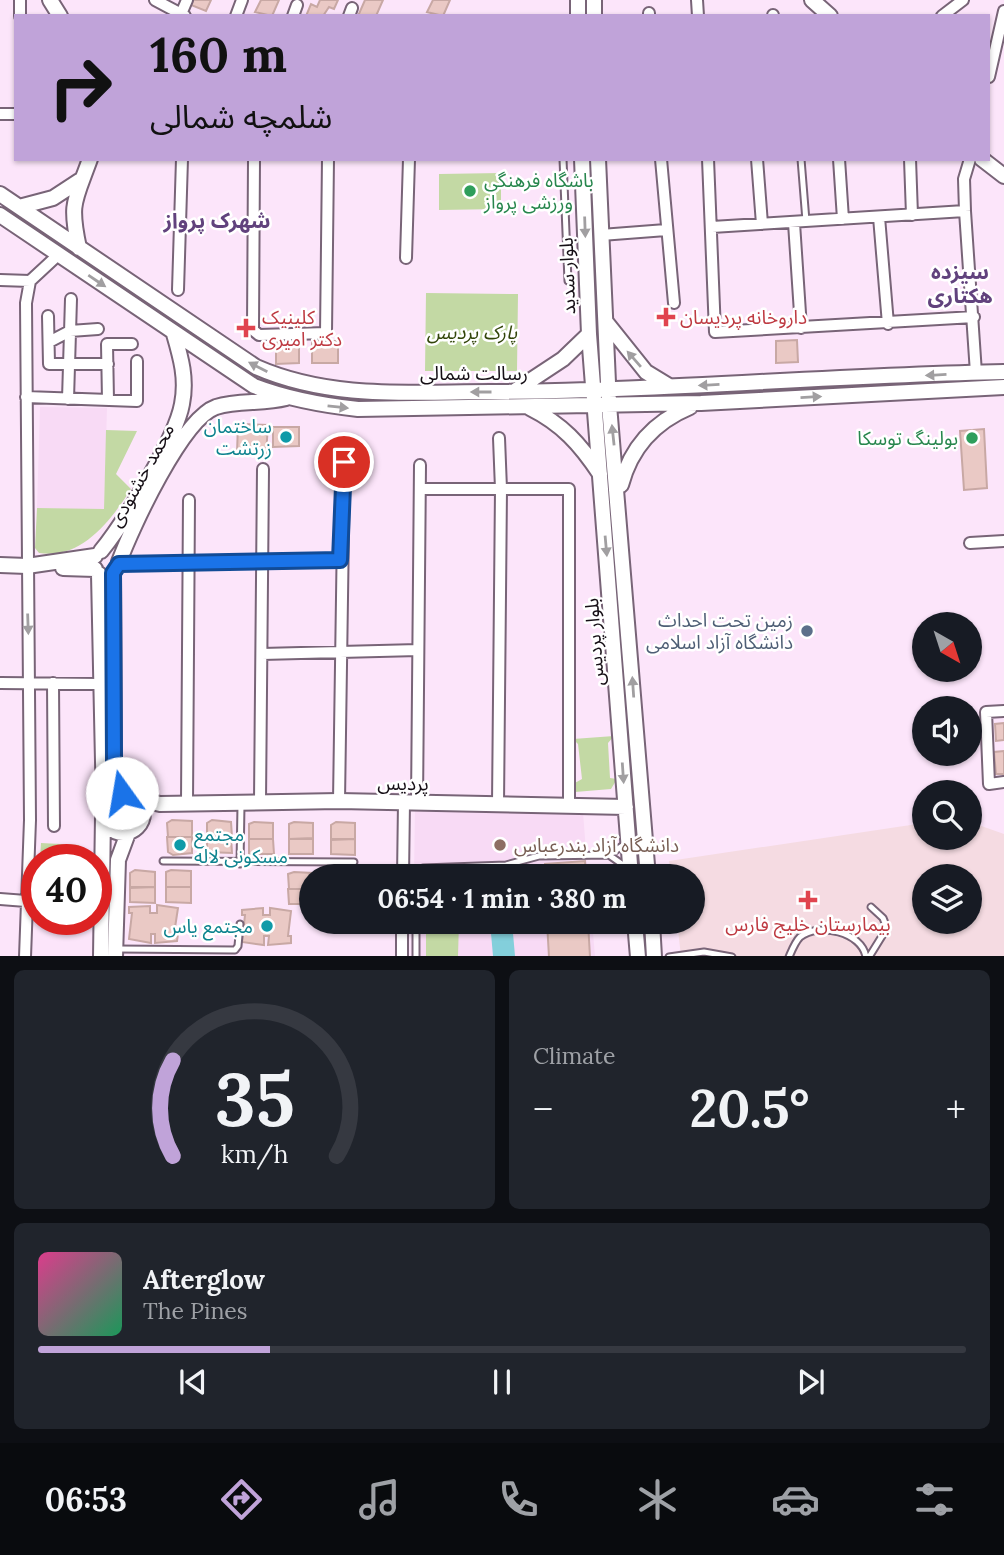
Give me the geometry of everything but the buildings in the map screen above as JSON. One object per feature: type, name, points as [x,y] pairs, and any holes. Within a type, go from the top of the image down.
[{"type":"main road","points":[[812,0],[828,14]]},
{"type":"main road","points":[[79,248],[72,210],[74,195],[89,161]]},
{"type":"main road","name":"بلوار سدید","points":[[582,161],[589,334],[602,398]]},
{"type":"main road","name":"بلوار سدید","points":[[598,161],[607,353],[602,398]]},
{"type":"main road","points":[[985,161],[1004,176]]},
{"type":"main road","points":[[19,207],[53,198],[83,178]]},
{"type":"main road","name":"رسالت شمالی","points":[[0,194],[231,352],[284,379],[330,390],[362,393],[512,392],[552,398],[602,398],[643,404],[1004,387]]},
{"type":"main road","name":"رسالت شمالی","points":[[0,215],[254,386],[286,398],[358,409],[525,406],[552,398]]},
{"type":"main road","points":[[606,322],[646,372],[670,387]]},
{"type":"main road","name":"محمد خشنودی","points":[[101,956],[104,812],[101,684],[106,564],[180,413],[184,374],[174,334]]},
{"type":"main road","points":[[512,392],[564,359],[589,334]]},
{"type":"main road","points":[[591,353],[607,353]]},
{"type":"main road","name":"رسالت شمالی","points":[[602,398],[643,388],[1004,372]]},
{"type":"main road","points":[[643,388],[643,404]]},
{"type":"main road","name":"محمد خشنودی","points":[[122,793],[114,761],[106,564],[195,421],[222,406],[286,398]]},
{"type":"main road","name":"بلوار پردیس","points":[[602,398],[600,474],[630,864]]},
{"type":"main road","name":"بلوار پردیس","points":[[602,398],[619,496],[647,864]]},
{"type":"main road","points":[[619,496],[625,471],[638,444],[673,414],[701,403]]},
{"type":"main road","points":[[525,406],[554,419],[570,433],[600,474]]},
{"type":"main road","points":[[180,413],[190,412],[195,421]]},
{"type":"main road","points":[[604,519],[620,519]]},
{"type":"main road","points":[[0,565],[106,564]]},
{"type":"main road","points":[[128,832],[115,831],[104,812],[111,797],[122,793],[138,799],[143,810],[141,822]]},
{"type":"main road","name":"پردیس","points":[[138,799],[160,804],[339,801],[626,807]]},
{"type":"main road","points":[[115,953],[118,860],[128,832],[141,822],[183,803]]},
{"type":"main road","points":[[636,934],[638,956]]},
{"type":"main road","points":[[653,934],[654,956]]},
{"type":"street","points":[[155,0],[181,14]]},
{"type":"street","points":[[990,66],[992,43],[1004,11]]},
{"type":"street","points":[[178,290],[182,161]]},
{"type":"street","points":[[254,161],[255,333],[326,333],[328,161]]},
{"type":"street","points":[[406,258],[408,161]]},
{"type":"street","points":[[661,161],[674,303]]},
{"type":"street","points":[[708,161],[715,332],[974,317]]},
{"type":"street","points":[[757,161],[762,224]]},
{"type":"street","points":[[839,161],[843,219]]},
{"type":"street","points":[[910,161],[912,215]]},
{"type":"street","points":[[969,161],[964,179],[976,373]]},
{"type":"street","points":[[712,227],[965,211]]},
{"type":"street","points":[[879,217],[888,324]]},
{"type":"street","points":[[794,222],[801,328]]},
{"type":"street","points":[[601,235],[666,230]]},
{"type":"street","points":[[29,844],[26,303],[30,281],[58,255]]},
{"type":"street","points":[[0,281],[30,281]]},
{"type":"street","points":[[68,399],[71,299]]},
{"type":"street","points":[[48,316],[49,364],[108,364]]},
{"type":"street","points":[[49,342],[70,331],[98,329]]},
{"type":"street","points":[[108,400],[107,344],[132,344]]},
{"type":"street","points":[[26,397],[136,401],[137,361]]},
{"type":"street","points":[[498,804],[501,489],[499,438]]},
{"type":"street","points":[[339,801],[340,560],[344,462]]},
{"type":"street","points":[[404,864],[418,650],[420,465]]},
{"type":"street","points":[[260,801],[263,469]]},
{"type":"street","points":[[419,489],[569,489],[569,806]]},
{"type":"street","points":[[183,803],[189,499]]},
{"type":"street","points":[[970,543],[1004,541]]},
{"type":"street","points":[[106,564],[340,560]]},
{"type":"street","points":[[262,654],[418,650]]},
{"type":"street","points":[[0,682],[101,684]]},
{"type":"street","points":[[53,683],[54,826]]},
{"type":"street","points":[[1004,711],[986,712],[989,784],[1004,782]]},
{"type":"street","points":[[0,899],[21,901]]},
{"type":"street","points":[[402,934],[402,956]]},
{"type":"street","points":[[25,935],[25,956]]},
{"type":"lane","points":[[563,161],[568,281]]},
{"type":"lane","points":[[801,161],[806,221]]},
{"type":"lane","points":[[567,253],[586,252]]},
{"type":"lane","points":[[240,864],[241,802]]},
{"type":"lane","points":[[510,864],[539,856],[609,855],[628,841]]},
{"type":"lane","points":[[609,855],[619,864]]},
{"type":"lane","points":[[163,861],[240,864],[354,862]]},
{"type":"lane","points":[[869,956],[887,928],[883,918],[871,907]]},
{"type":"lane","points":[[115,953],[235,950],[238,946],[240,924]]},
{"type":"lane","points":[[790,956],[798,939],[809,932],[831,930],[851,938],[868,956]]},
{"type":"lane","points":[[416,934],[416,956]]},
{"type":"lane","points":[[676,956],[704,952],[726,956]]},
{"type":"shaded area","points":[[40,407],[107,408],[104,510],[37,508]]},
{"type":"shaded area","name":"دانشگاه آزاد بندرعباس","points":[[415,810],[583,812],[587,864],[414,864]]},
{"type":"shaded area","name":"بیمارستان خلیج فارس","points":[[912,825],[912,850],[982,850],[982,826],[1004,834],[1004,956],[681,956],[678,934],[705,934],[705,864],[669,864],[669,861]]},
{"type":"shaded area","points":[[413,934],[593,934],[595,956],[413,956]]},
{"type":"green space","name":"باشگاه فرهنگی ورزشی پرواز","points":[[501,173],[501,209],[439,210],[439,174]]},
{"type":"green space","name":"پارک پردیس","points":[[426,293],[518,294],[517,371],[425,371]]},
{"type":"green space","points":[[106,430],[137,431],[116,474],[131,489],[104,525],[82,544],[54,554],[39,553],[35,548],[37,508],[104,509]]},
{"type":"green space","points":[[614,736],[608,743],[610,778],[617,779],[611,789],[575,792],[573,784],[582,779],[578,744],[573,739]]},
{"type":"green space","points":[[426,934],[459,934],[458,956],[426,956]]},
{"type":"water","points":[[491,934],[513,934],[515,956],[493,956]]},
{"type":"place","name":"باشگاه فرهنگی ورزشی پرواز","points":[[470,191]]},
{"type":"place","name":"داروخانه پردیسان","points":[[666,317]]},
{"type":"place","name":"کلینیک دکتر امیری","points":[[246,328]]},
{"type":"place","name":"ساختمان زرتشت","points":[[286,437]]},
{"type":"place","name":"بولینگ توسکا","points":[[972,438]]},
{"type":"place","name":"زمین تحت احداث دانشگاه آزاد اسلامی","points":[[807,631]]},
{"type":"place","name":"مجتمع مسکونی لاله","points":[[180,845]]},
{"type":"place","name":"دانشگاه آزاد بندرعباس","points":[[500,845]]},
{"type":"place","name":"بیمارستان خلیج فارس","points":[[808,900]]},
{"type":"place","name":"مجتمع یاس","points":[[267,926]]},
{"type":"district","name":"شهرک پرواز","points":[[217,220]]},
{"type":"district","name":"سیزده هکتاری","points":[[960,283]]},
{"type":"route","points":[[122,793],[114,761],[113,573],[119,564],[340,560],[344,462]]}]
